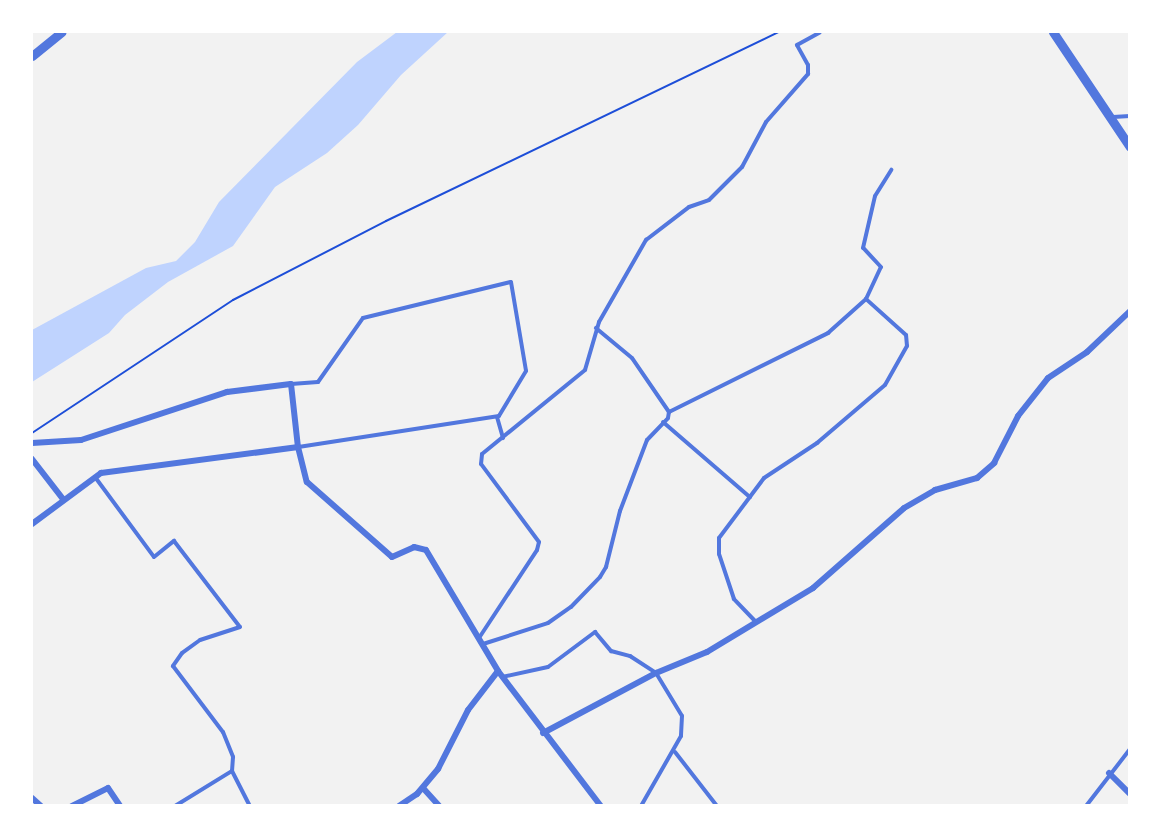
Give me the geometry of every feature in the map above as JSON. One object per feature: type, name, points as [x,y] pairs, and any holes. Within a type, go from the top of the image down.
[{"type":"street","points":[[32,56],[62,32]]},
{"type":"street","points":[[1053,32],[1130,147]]},
{"type":"street","points":[[543,733],[657,673],[708,652],[813,588],[904,508],[935,490],[977,478],[994,463],[1018,416],[1048,378],[1087,352],[1130,311]]},
{"type":"street","points":[[32,443],[81,440],[227,392],[291,384],[298,447],[307,482],[392,556],[414,547],[426,550],[500,674],[601,806]]},
{"type":"street","points":[[32,524],[101,473],[298,447]]},
{"type":"street","points":[[32,459],[63,499]]},
{"type":"street","points":[[399,806],[423,788],[438,769],[468,710],[500,674]]},
{"type":"street","points":[[1109,773],[1130,794]]},
{"type":"street","points":[[72,806],[108,788],[120,806]]},
{"type":"street","points":[[423,788],[439,806]]},
{"type":"street","points":[[32,798],[40,806]]},
{"type":"lane","points":[[480,638],[537,550],[539,542],[481,464],[482,454],[585,370],[596,328],[646,240],[689,207],[709,200],[742,167],[766,122],[808,74],[808,65],[797,45],[820,32]]},
{"type":"lane","points":[[1109,118],[1130,116]]},
{"type":"lane","points":[[483,644],[548,623],[571,608],[600,577],[646,440],[669,412],[828,333],[866,299],[881,267],[863,248],[875,196],[891,170]]},
{"type":"lane","points":[[291,384],[318,382],[363,318],[511,282],[526,371],[497,417],[503,438]]},
{"type":"lane","points":[[757,622],[734,599],[717,543],[764,478],[817,443],[890,379],[909,340],[866,299]]},
{"type":"lane","points":[[596,328],[632,358],[669,412]]},
{"type":"lane","points":[[298,447],[497,417]]},
{"type":"lane","points":[[663,422],[750,497]]},
{"type":"lane","points":[[95,477],[154,557],[174,541],[240,627],[200,640],[182,653],[173,666],[223,732],[233,757],[232,771],[250,806]]},
{"type":"lane","points":[[500,674],[548,667],[596,632],[611,651],[630,656],[657,673],[682,716],[675,752],[641,806]]},
{"type":"lane","points":[[1086,806],[1109,773],[1130,749]]},
{"type":"lane","points":[[675,752],[717,806]]},
{"type":"lane","points":[[175,806],[232,771]]},
{"type":"path","points":[[32,434],[233,300],[386,221],[778,32]]},
{"type":"water","points":[[397,32],[448,32],[401,75],[358,125],[327,153],[275,187],[233,246],[168,282],[125,315],[109,333],[32,382],[32,330],[146,268],[176,261],[195,242],[219,202],[357,62]]}]
